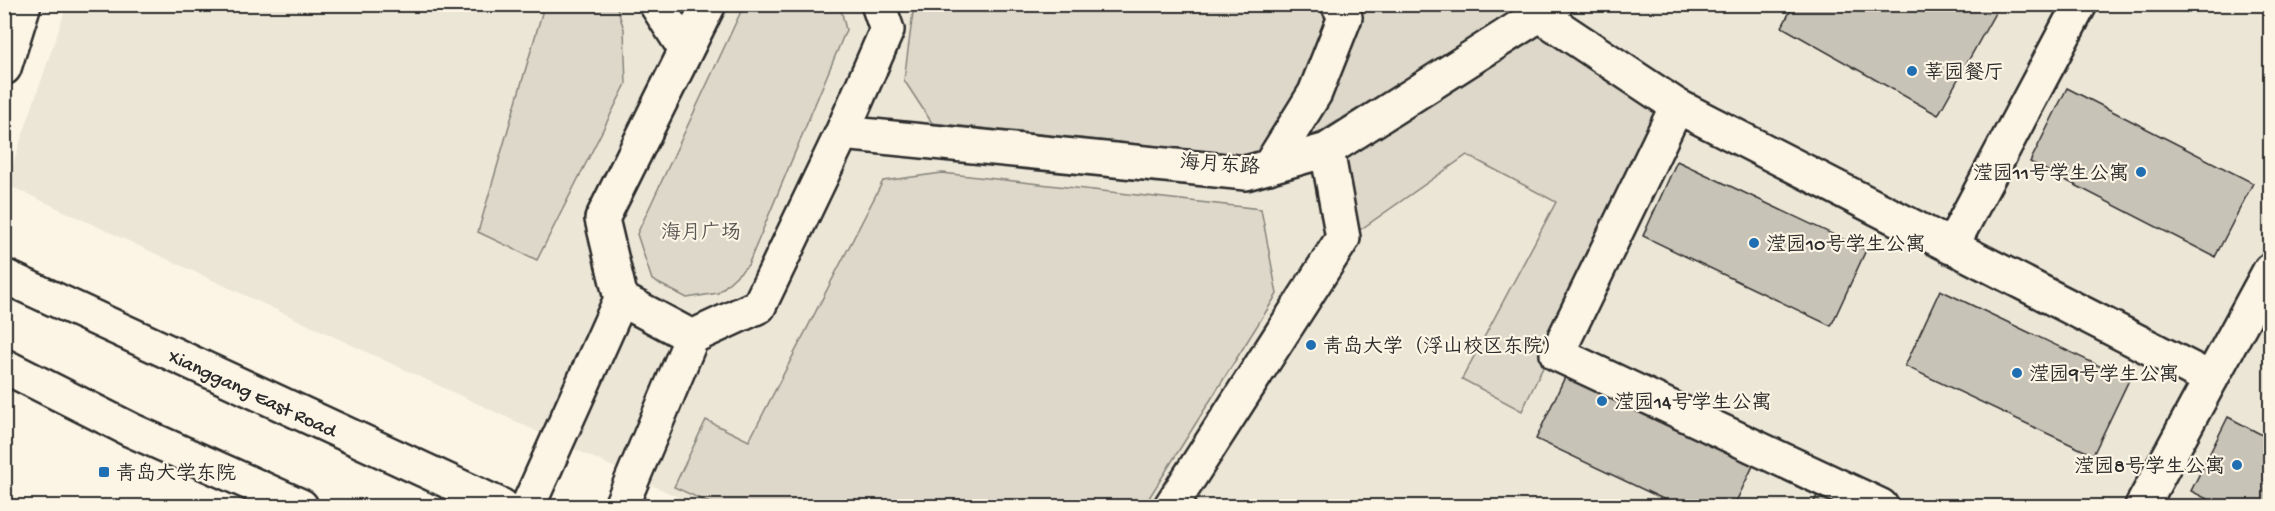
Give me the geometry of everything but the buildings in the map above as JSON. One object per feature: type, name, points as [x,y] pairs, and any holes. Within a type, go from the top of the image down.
[{"type":"street","points":[[4,68],[24,4]]},
{"type":"street","points":[[656,4],[685,49]]},
{"type":"street","points":[[528,507],[621,299],[602,219],[709,4]]},
{"type":"street","points":[[621,507],[693,337],[759,306],[842,133],[887,30],[878,4]]},
{"type":"street","points":[[1269,167],[1315,93],[1345,17],[1338,4]]},
{"type":"street","points":[[1951,247],[2080,4]]},
{"type":"street","points":[[1550,8],[1677,106],[2211,380]]},
{"type":"street","name":"海月东路","points":[[842,133],[1246,173],[1327,150],[1550,8]]},
{"type":"street","points":[[1677,106],[1557,354],[1881,507]]},
{"type":"street","points":[[1171,507],[1343,238],[1327,150]]},
{"type":"street","points":[[2142,507],[2271,270]]},
{"type":"street","name":"Xianggang East Road","points":[[4,276],[501,507]]},
{"type":"street","points":[[621,299],[693,337]]},
{"type":"street","points":[[4,366],[131,430],[301,507]]},
{"type":"shaded area","name":"青岛大学（浮山校区东院）","points":[[67,5],[2270,5],[2270,506],[697,506],[6,184]]},
{"type":"green space","points":[[538,5],[616,5],[624,29],[626,84],[537,260],[478,232],[542,13]]},
{"type":"green space","name":"海月广场","points":[[744,5],[840,5],[846,30],[748,265],[718,293],[687,298],[652,280],[637,234]]},
{"type":"green space","points":[[914,5],[1524,5],[1320,132],[1255,156],[932,123],[904,80]]},
{"type":"green space","points":[[1542,31],[1666,112],[1522,411],[1462,379],[1556,202],[1467,155],[1357,232],[1340,158]]},
{"type":"green space","points":[[942,173],[1261,209],[1277,294],[1144,506],[716,506],[674,487],[706,420],[749,441],[883,181]]},
{"type":"place","name":"莘园餐厅","points":[[1912,71]]},
{"type":"place","name":"滢园11号学生公寓","points":[[2141,172]]},
{"type":"place","name":"滢园10号学生公寓","points":[[1754,243]]},
{"type":"place","name":"青岛大学（浮山校区东院）","points":[[1311,345]]},
{"type":"place","name":"滢园9号学生公寓","points":[[2017,373]]},
{"type":"place","name":"滢园14号学生公寓","points":[[1602,401]]},
{"type":"place","name":"滢园8号学生公寓","points":[[2237,465]]},
{"type":"place","name":"青岛大学东院","points":[[104,472]]}]
